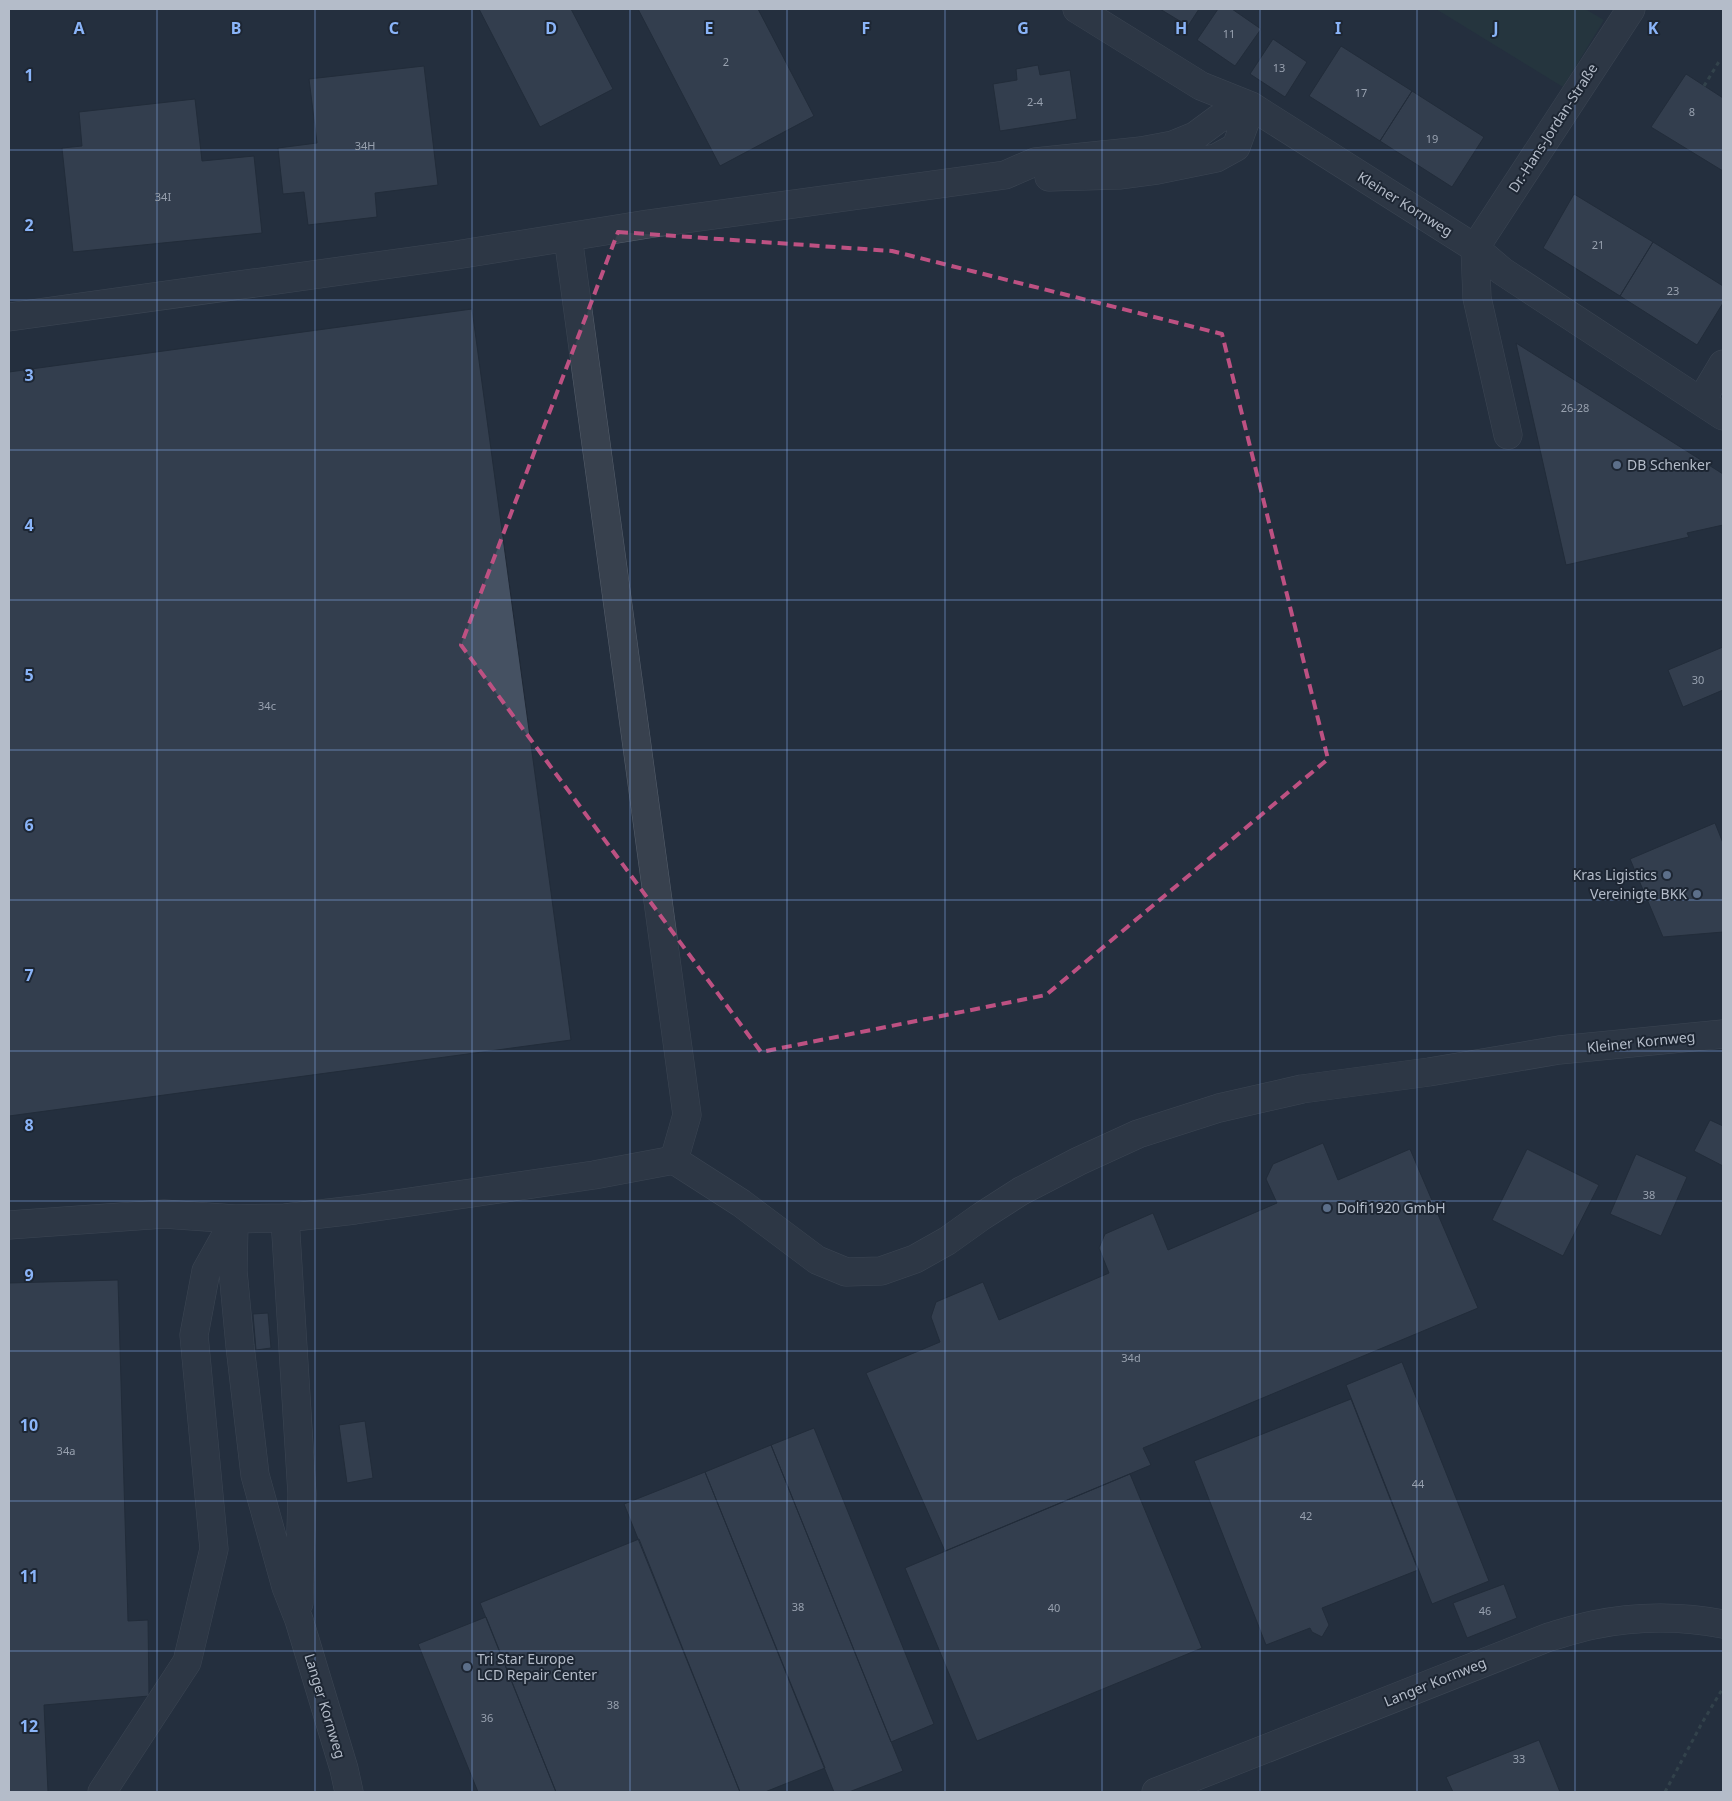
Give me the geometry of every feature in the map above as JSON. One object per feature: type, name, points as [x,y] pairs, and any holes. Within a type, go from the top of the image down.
[{"type":"street","name":"Kleiner Kornweg","points":[[1077,9],[1201,86],[1252,106],[1475,248],[1502,271],[1723,416]]},
{"type":"street","name":"Dr.-Hans-Jordan-Straße","points":[[1475,248],[1631,9]]},
{"type":"street","points":[[9,317],[456,255],[568,237],[1005,175],[1035,162],[1172,146],[1195,136],[1218,119],[1252,106]]},
{"type":"street","points":[[9,1225],[164,1214],[235,1219],[285,1218],[355,1210],[577,1178],[674,1160],[687,1115],[568,237]]},
{"type":"street","points":[[1475,248],[1477,298],[1508,435]]},
{"type":"street","points":[[1701,401],[1723,364]]},
{"type":"street","name":"Kleiner Kornweg","points":[[674,1160],[741,1203],[817,1260],[846,1272],[881,1271],[915,1259],[947,1241],[1021,1190],[1138,1134],[1219,1108],[1302,1089],[1429,1072],[1559,1050],[1723,1034]]},
{"type":"street","points":[[285,1218],[302,1494],[299,1620]]},
{"type":"street","points":[[235,1219],[233,1271],[256,1475],[286,1587],[299,1620]]},
{"type":"street","points":[[102,1792],[187,1662],[214,1549],[194,1335],[206,1271],[235,1219]]},
{"type":"street","name":"Langer Kornweg","points":[[1156,1792],[1549,1637],[1594,1625],[1638,1620],[1675,1618],[1723,1624]]},
{"type":"street","name":"Langer Kornweg","points":[[299,1620],[344,1769],[349,1792]]},
{"type":"path","points":[[1704,86],[1720,60]]},
{"type":"path","points":[[1665,1792],[1723,1688]]},
{"type":"highlighted area","points":[[618,232],[892,251],[1222,334],[1328,759],[1046,995],[761,1052],[461,645]]},
{"type":"green space","points":[[1436,9],[1585,9],[1604,20],[1563,87]]},
{"type":"building","points":[[479,9],[571,9],[613,89],[540,127]]},
{"type":"building","points":[[638,9],[758,9],[814,116],[720,166]]},
{"type":"building","points":[[1160,9],[1199,9],[1188,26]]},
{"type":"building","points":[[1218,9],[1232,9],[1261,29],[1235,66],[1197,40]]},
{"type":"building","points":[[1273,39],[1307,62],[1285,97],[1250,74]]},
{"type":"building","points":[[1341,46],[1412,91],[1380,141],[1309,96]]},
{"type":"building","points":[[1038,65],[1040,75],[1070,70],[1077,119],[1000,131],[993,84],[1017,80],[1016,69]]},
{"type":"building","points":[[424,66],[438,185],[375,193],[377,217],[308,225],[304,192],[283,194],[278,148],[317,143],[309,79]]},
{"type":"building","points":[[1686,74],[1723,98],[1723,171],[1651,127]]},
{"type":"building","points":[[1412,91],[1484,137],[1452,187],[1380,141]]},
{"type":"building","points":[[195,99],[202,161],[254,156],[262,233],[73,252],[62,148],[82,146],[79,112]]},
{"type":"building","points":[[1574,194],[1653,242],[1620,296],[1543,248]]},
{"type":"building","points":[[1653,242],[1723,286],[1723,303],[1697,345],[1620,296]]},
{"type":"building","points":[[472,309],[571,1040],[9,1116],[9,372]]},
{"type":"building","points":[[1516,343],[1723,474],[1723,525],[1687,533],[1689,537],[1566,565]]},
{"type":"building","points":[[1723,647],[1723,690],[1683,707],[1668,670]]},
{"type":"building","points":[[1715,823],[1723,843],[1723,932],[1663,937],[1630,859]]},
{"type":"building","points":[[1710,1120],[1723,1126],[1723,1166],[1694,1151]]},
{"type":"building","points":[[1323,1143],[1338,1180],[1410,1149],[1478,1308],[1143,1448],[1151,1465],[945,1551],[866,1373],[940,1342],[931,1317],[936,1302],[983,1282],[999,1320],[1109,1273],[1099,1248],[1105,1234],[1153,1213],[1168,1250],[1277,1203],[1266,1179],[1273,1164]]},
{"type":"building","points":[[1527,1149],[1599,1185],[1563,1256],[1492,1220]]},
{"type":"building","points":[[1636,1154],[1687,1177],[1661,1236],[1610,1214]]},
{"type":"building","points":[[118,1280],[128,1621],[148,1620],[149,1696],[44,1705],[48,1792],[9,1792],[9,1283]]},
{"type":"building","points":[[268,1313],[271,1348],[256,1350],[253,1314]]},
{"type":"building","points":[[1402,1362],[1489,1581],[1432,1604],[1346,1385]]},
{"type":"building","points":[[1351,1399],[1418,1570],[1322,1608],[1329,1625],[1322,1637],[1312,1632],[1310,1628],[1266,1645],[1194,1461]]},
{"type":"building","points":[[365,1421],[373,1478],[347,1483],[339,1425]]},
{"type":"building","points":[[814,1428],[934,1724],[891,1742],[771,1445]]},
{"type":"building","points":[[771,1445],[903,1771],[849,1792],[834,1792],[705,1472]]},
{"type":"building","points":[[705,1472],[825,1768],[765,1792],[740,1792],[624,1504]]},
{"type":"building","points":[[1130,1474],[1202,1648],[977,1741],[905,1568]]},
{"type":"building","points":[[639,1539],[740,1792],[556,1792],[480,1603]]},
{"type":"building","points":[[1504,1584],[1517,1618],[1467,1638],[1453,1603]]},
{"type":"building","points":[[486,1617],[556,1792],[478,1792],[418,1644]]},
{"type":"building","points":[[1539,1740],[1560,1792],[1453,1792],[1446,1777]]},
{"type":"place","name":"DB Schenker","points":[[1617,465]]},
{"type":"place","name":"Kras Ligistics","points":[[1667,875]]},
{"type":"place","name":"Vereinigte BKK","points":[[1697,894]]},
{"type":"place","name":"Dolfi1920 GmbH","points":[[1327,1208]]},
{"type":"place","name":"Tri Star Europe LCD Repair Center","points":[[467,1667]]}]
